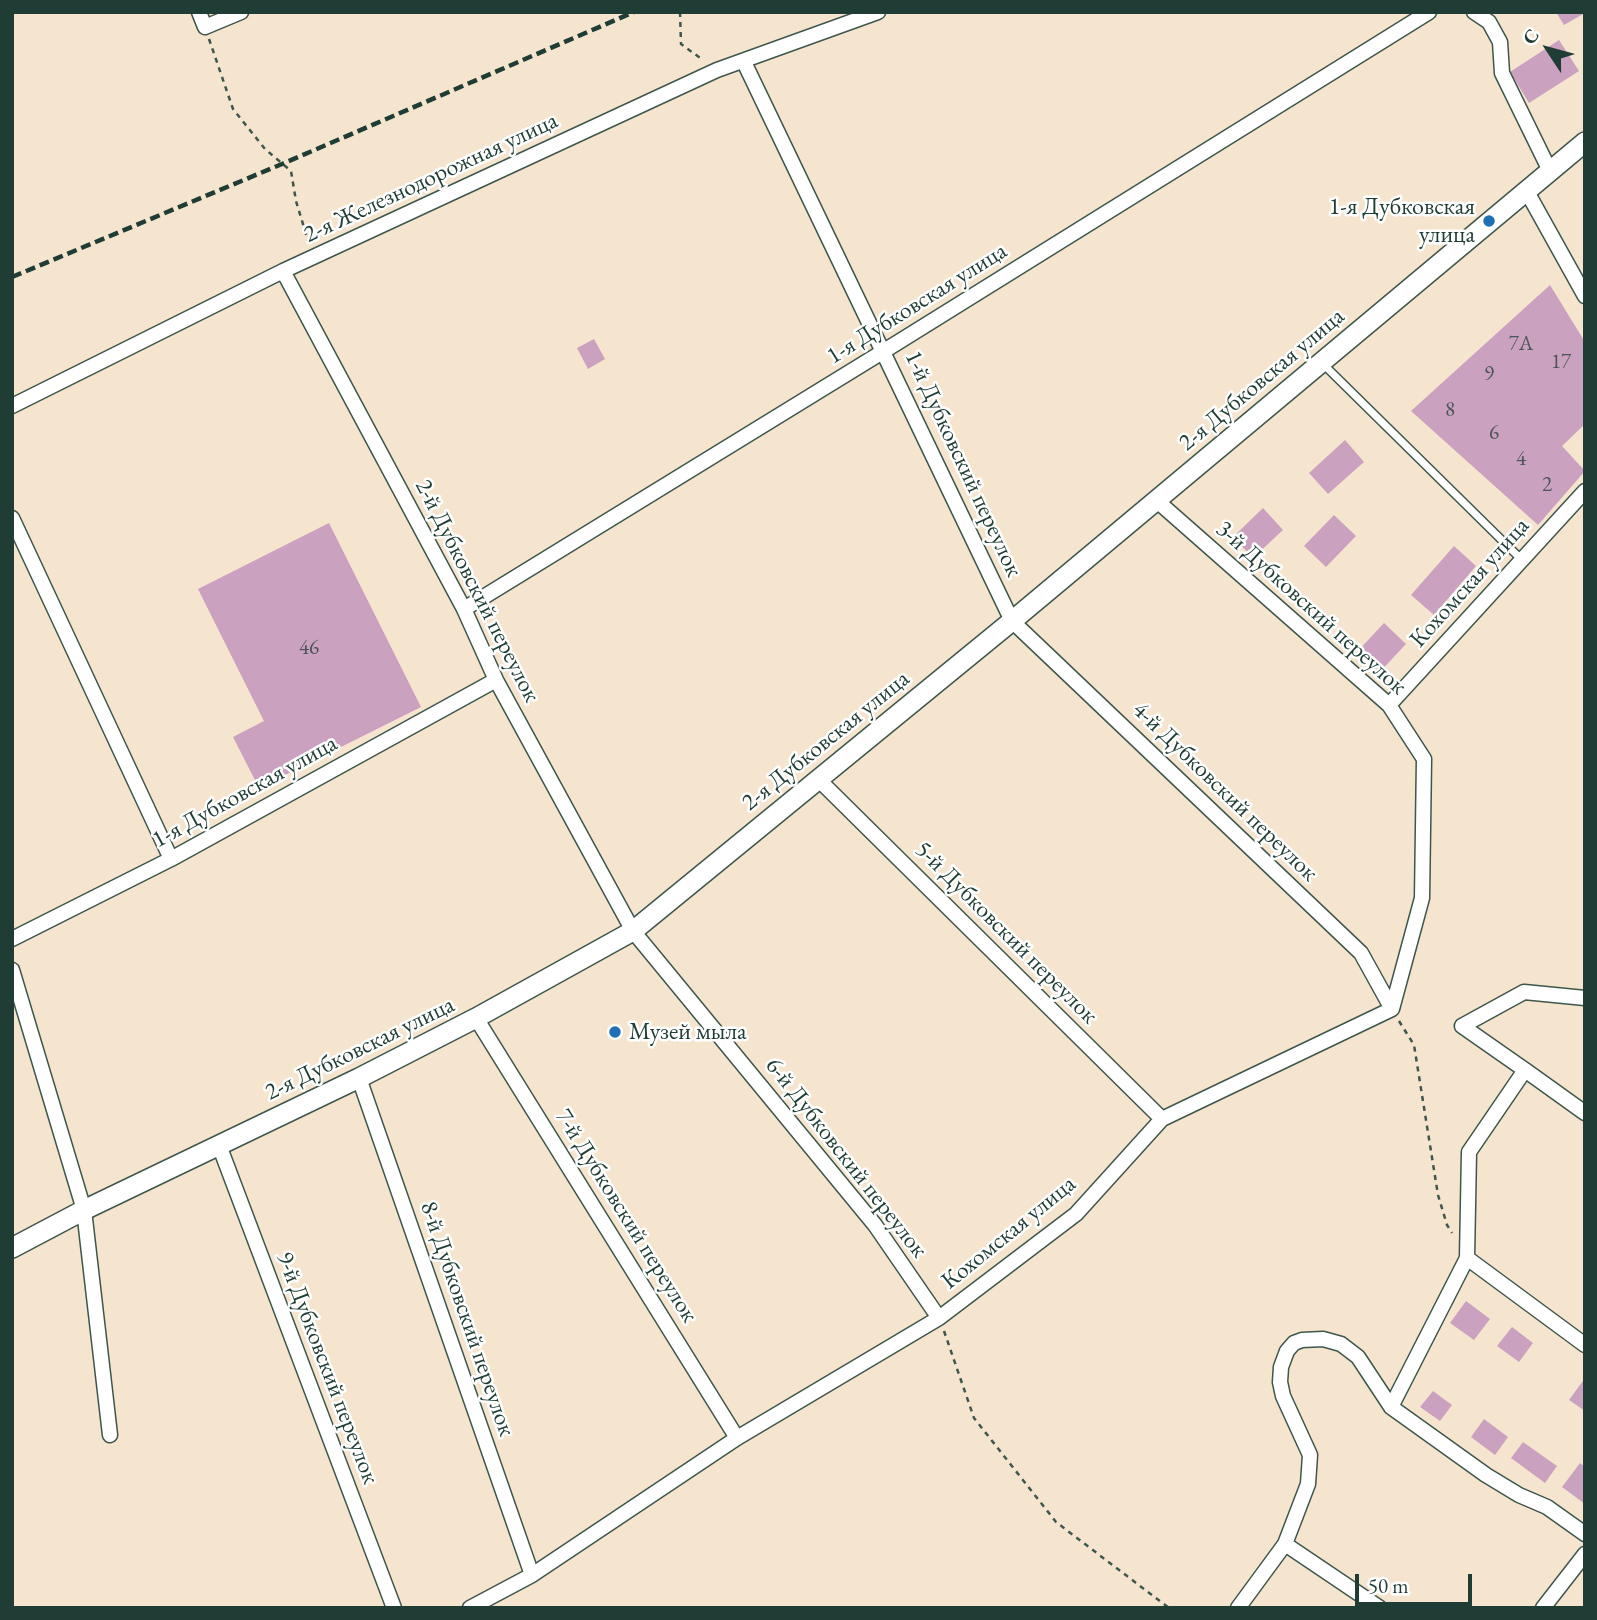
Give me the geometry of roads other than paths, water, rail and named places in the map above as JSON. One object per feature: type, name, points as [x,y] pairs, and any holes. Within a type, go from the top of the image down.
[{"type":"main road","name":"2-я Дубковская улица","points":[[12,1248],[476,1018],[633,931],[1012,621],[1549,169],[1585,142]]},
{"type":"street","points":[[199,12],[205,27],[241,12]]},
{"type":"street","name":"2-я Железнодорожная улица","points":[[12,405],[283,271],[717,70],[878,12]]},
{"type":"street","name":"1-я Дубковская улица","points":[[464,609],[1429,12]]},
{"type":"street","points":[[1474,12],[1489,22],[1500,43],[1502,73],[1549,169]]},
{"type":"street","name":"1-й Дубковский переулок","points":[[744,62],[1012,621]]},
{"type":"street","points":[[1526,190],[1585,296]]},
{"type":"street","name":"2-й Дубковский переулок","points":[[283,271],[464,609],[496,680],[633,931]]},
{"type":"street","name":"Кохомская улица","points":[[1389,705],[1585,491]]},
{"type":"street","name":"3-й Дубковский переулок","points":[[1156,500],[1389,705],[1424,759],[1422,898],[1392,1009]]},
{"type":"street","points":[[12,518],[171,859]]},
{"type":"street","name":"4-й Дубковский переулок","points":[[1012,621],[1361,953],[1392,1009]]},
{"type":"street","name":"1-я Дубковская улица","points":[[12,939],[171,859],[496,680]]},
{"type":"street","name":"5-й Дубковский переулок","points":[[818,779],[1163,1119]]},
{"type":"street","name":"6-й Дубковский переулок","points":[[633,931],[875,1225],[939,1318]]},
{"type":"street","points":[[12,970],[85,1210],[110,1435]]},
{"type":"street","points":[[1585,998],[1524,992],[1462,1026],[1585,1113]]},
{"type":"street","name":"Кохомская улица","points":[[470,1608],[532,1575],[737,1438],[939,1318],[1076,1214],[1163,1119],[1392,1009]]},
{"type":"street","name":"7-й Дубковский переулок","points":[[476,1018],[737,1438]]},
{"type":"street","points":[[1391,1407],[1467,1258],[1469,1152],[1525,1070]]},
{"type":"street","name":"8-й Дубковский переулок","points":[[359,1077],[532,1575]]},
{"type":"street","name":"9-й Дубковский переулок","points":[[219,1145],[394,1608]]},
{"type":"street","points":[[1467,1258],[1585,1345]]},
{"type":"street","points":[[1238,1608],[1285,1544],[1308,1484],[1310,1455],[1283,1396],[1281,1367],[1287,1351],[1294,1343],[1302,1340],[1323,1339],[1341,1344],[1358,1357],[1391,1407],[1486,1475],[1519,1495],[1548,1507],[1585,1534]]},
{"type":"street","points":[[1285,1544],[1380,1608]]},
{"type":"street","points":[[1543,1608],[1585,1554]]},
{"type":"lane","points":[[1321,363],[1522,560]]},
{"type":"railway","points":[[12,277],[634,12]]},
{"type":"place","name":"1-я Дубковская улица","points":[[1489,221]]},
{"type":"place","name":"Музей мыла","points":[[615,1032]]}]
